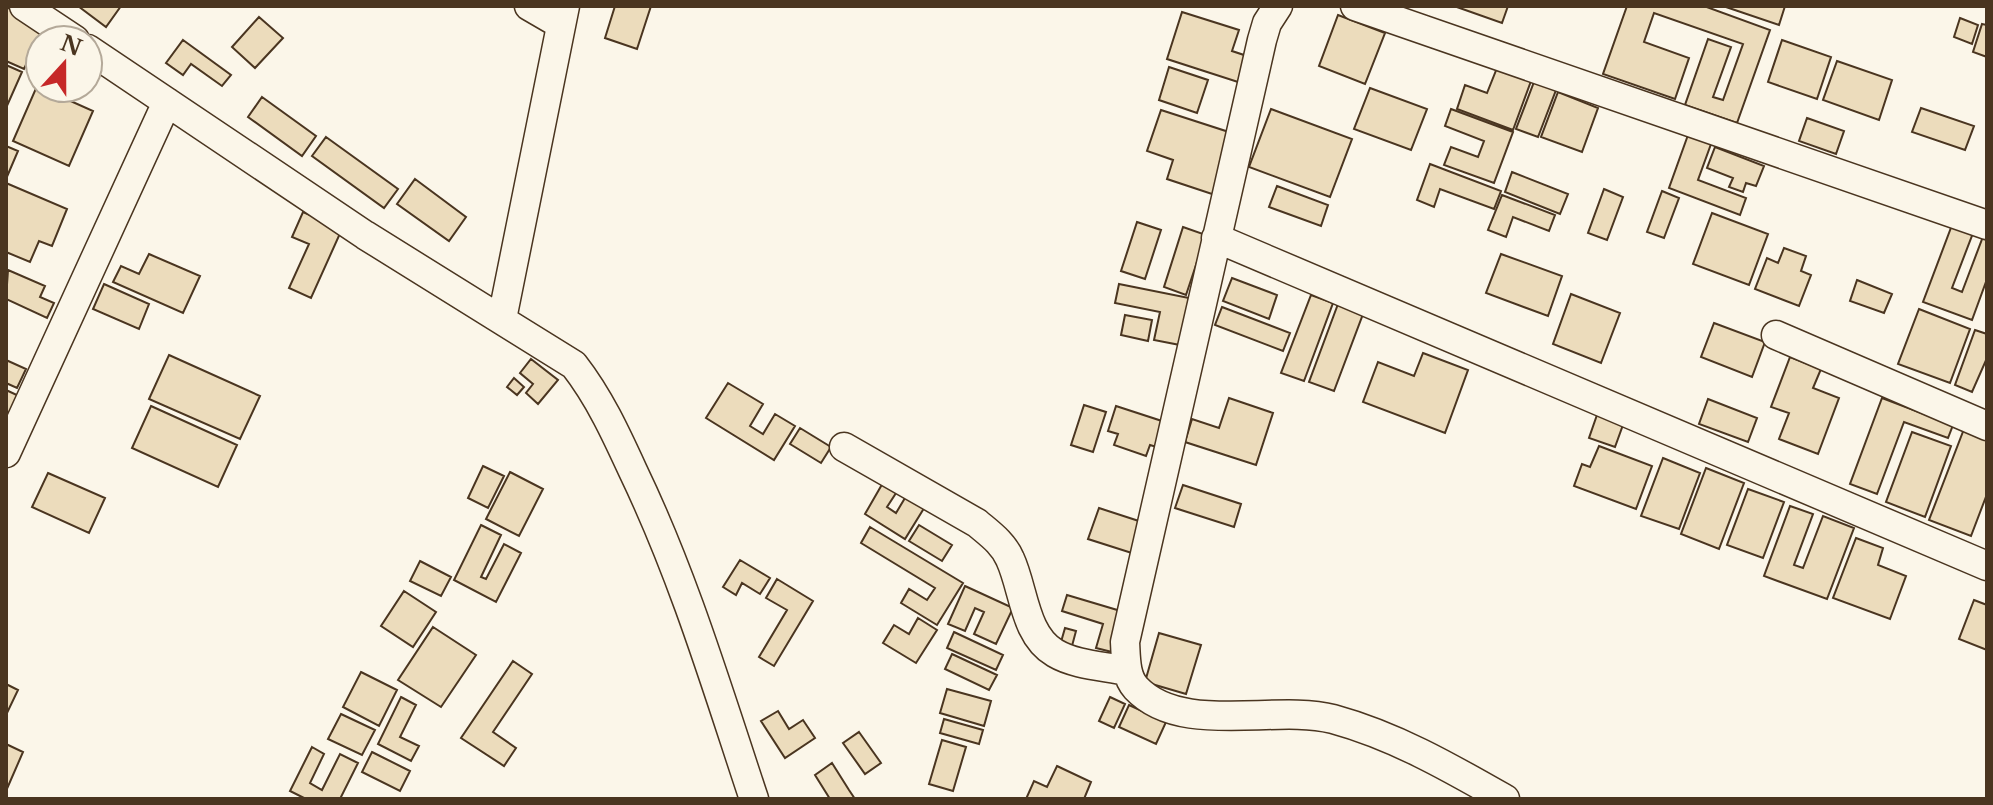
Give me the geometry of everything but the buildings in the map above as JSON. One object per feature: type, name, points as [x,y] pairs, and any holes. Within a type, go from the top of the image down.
[{"type":"street","points":[[24,6],[51,24]]},
{"type":"street","points":[[502,319],[562,15],[529,6]]},
{"type":"street","points":[[1278,6],[1267,23],[1262,40],[1216,238],[1125,642],[1127,671],[1135,688],[1158,703],[1185,714],[1329,718],[1426,753],[1505,799]]},
{"type":"street","points":[[1355,6],[1987,225]]},
{"type":"street","points":[[104,60],[365,235],[574,365],[594,390],[658,523],[705,646],[754,799]]},
{"type":"street","points":[[6,453],[167,102]]},
{"type":"street","points":[[1216,238],[1987,566]]},
{"type":"street","points":[[1776,335],[1987,426]]},
{"type":"street","points":[[844,447],[977,523],[997,538],[1010,558],[1033,627],[1043,643],[1054,652],[1069,659],[1127,671]]}]
